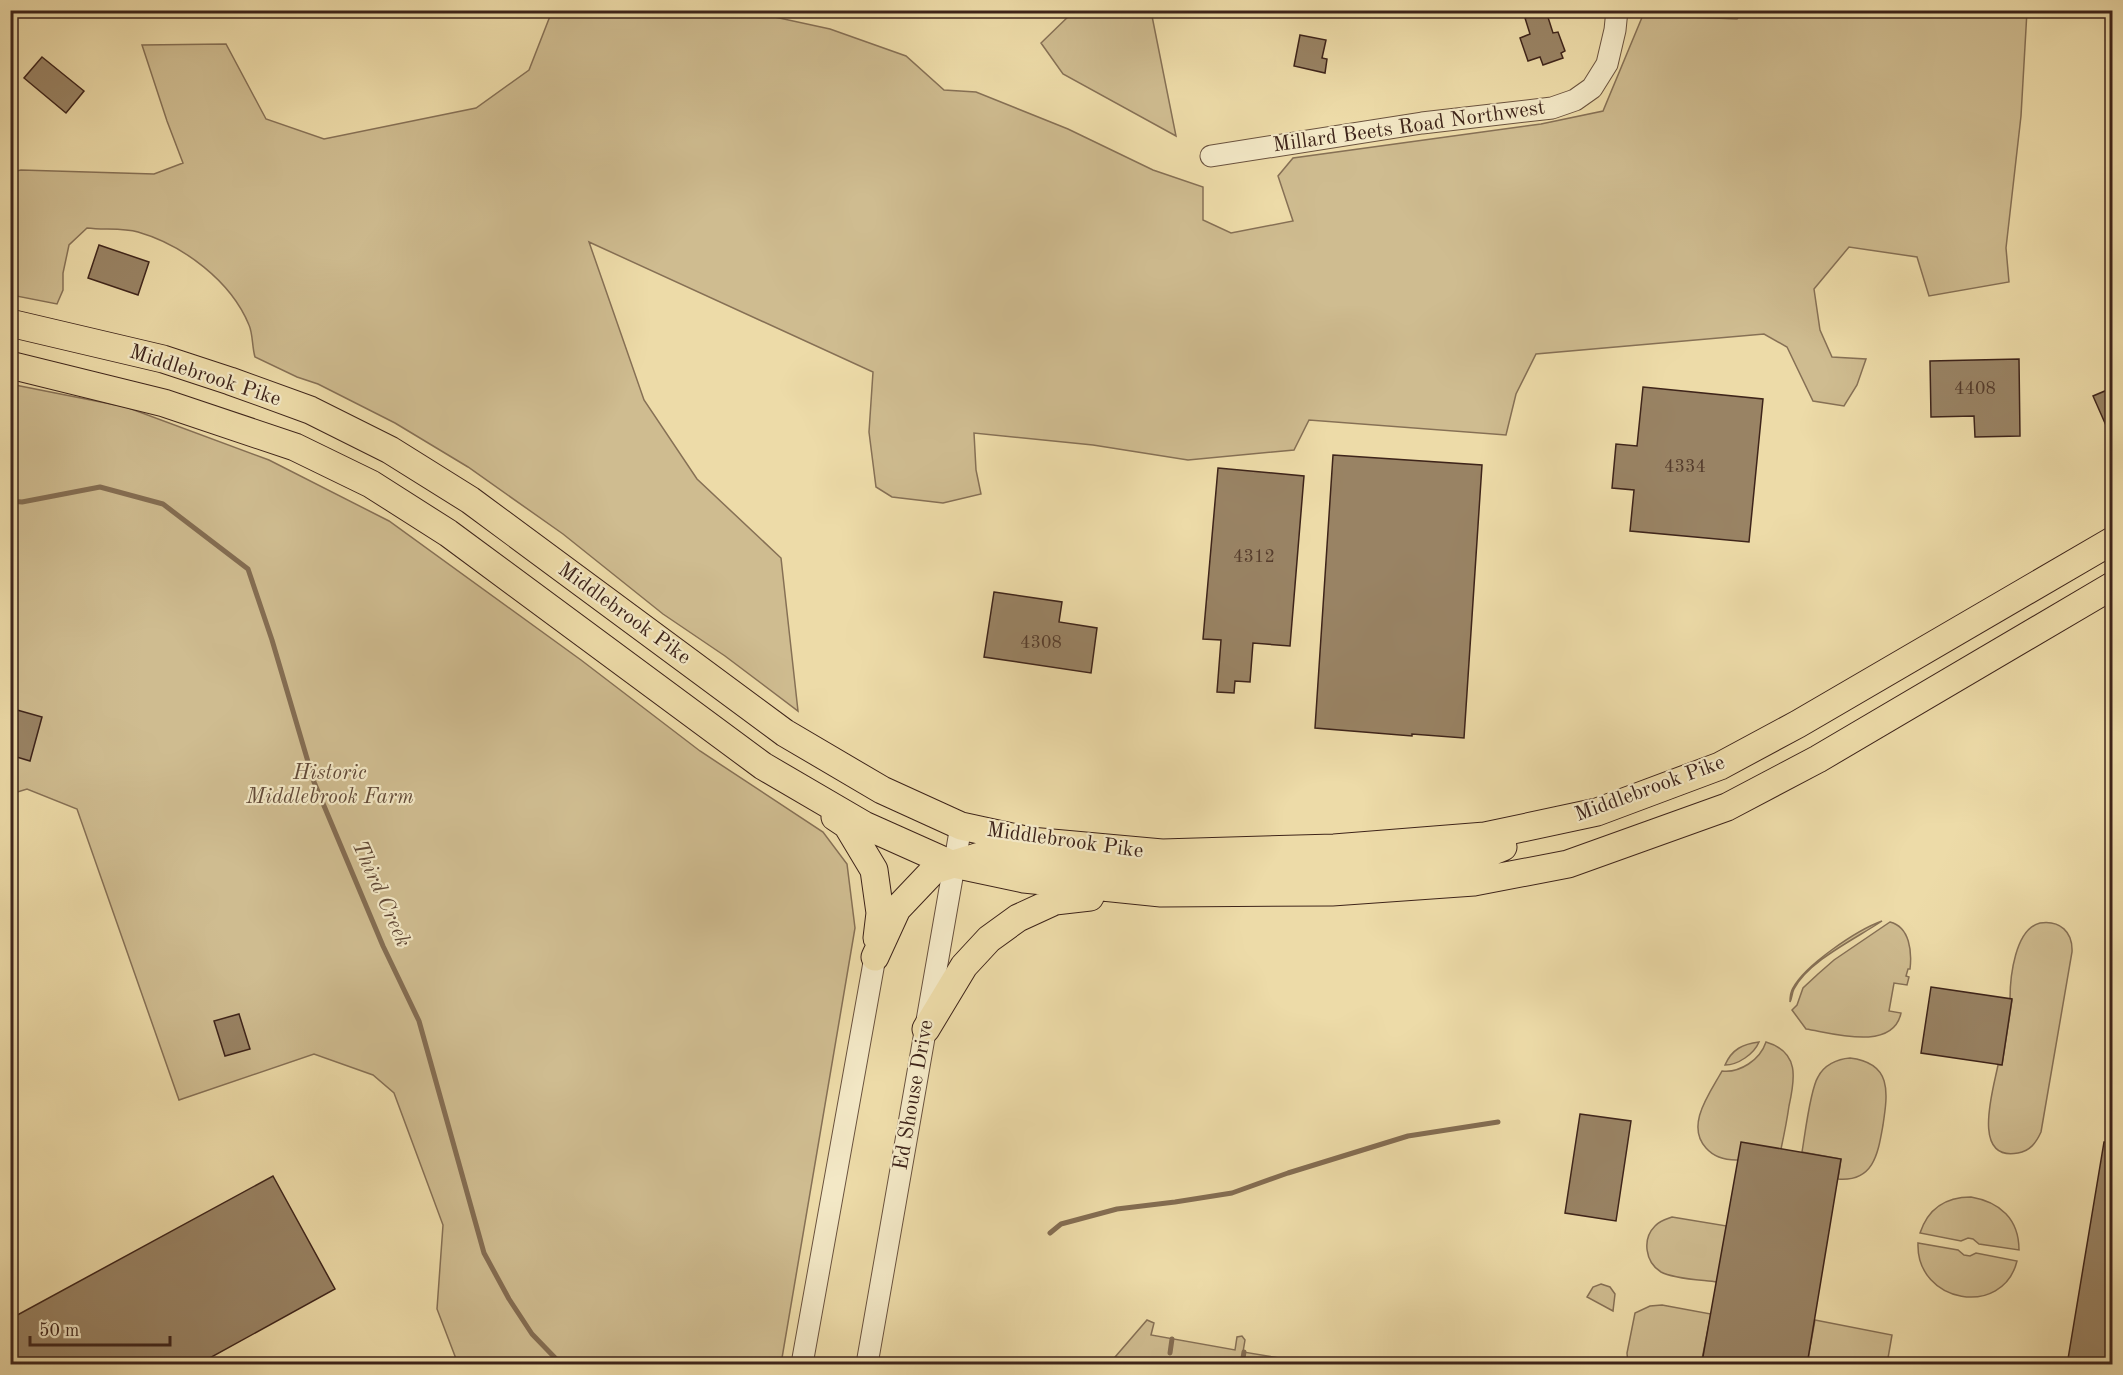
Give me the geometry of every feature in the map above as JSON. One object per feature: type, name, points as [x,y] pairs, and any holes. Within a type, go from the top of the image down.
[{"type":"main road","name":"Middlebrook Pike","points":[[10,323],[163,359],[230,381],[310,410],[390,450],[470,500],[785,733],[882,790],[962,826],[1030,841],[1162,853],[1334,848],[1485,836],[1597,812],[1711,771],[1798,724],[2112,541]]},
{"type":"main road","name":"Middlebrook Pike","points":[[10,365],[164,403],[295,447],[371,484],[448,533],[763,766],[864,825],[954,865],[1024,879],[1161,893],[1344,892],[1474,882],[1568,864],[1727,807],[1818,759],[2112,586]]},
{"type":"main road","points":[[763,766],[847,825],[874,870],[880,913],[875,957]]},
{"type":"main road","points":[[875,957],[897,909],[934,870],[981,856],[1023,857],[1169,873],[1390,866],[1486,854],[1597,812]]},
{"type":"main road","points":[[926,1029],[964,966],[989,939],[1018,918],[1055,901],[1145,891]]},
{"type":"street","name":"Millard Beets Road Northwest","points":[[1211,156],[1422,123],[1552,108],[1575,99],[1592,88],[1607,64],[1617,10]]},
{"type":"street","name":"Ed Shouse Drive","points":[[867,1365],[962,826]]},
{"type":"street","points":[[802,1365],[875,957]]},
{"type":"green space","points":[[1744,10],[2027,11],[2021,116],[2006,248],[2009,282],[1929,296],[1917,257],[1849,247],[1814,289],[1820,330],[1832,357],[1866,359],[1857,385],[1844,406],[1813,401],[1787,347],[1764,334],[1536,354],[1516,394],[1506,435],[1309,420],[1294,450],[1188,460],[1093,445],[974,433],[976,470],[981,494],[943,503],[892,497],[876,487],[869,432],[873,372],[589,242],[644,400],[697,479],[781,558],[798,711],[725,656],[663,614],[563,534],[468,467],[395,423],[318,384],[297,377],[255,357],[249,325],[230,294],[204,267],[172,246],[138,232],[87,228],[69,245],[63,273],[63,290],[57,304],[11,295],[11,172],[21,170],[154,174],[183,163],[142,45],[226,44],[266,119],[324,139],[476,108],[529,70],[552,11],[753,11],[830,29],[906,56],[944,90],[976,92],[1068,129],[1153,170],[1203,187],[1203,220],[1231,233],[1293,221],[1278,176],[1293,158],[1541,124],[1603,111],[1643,15],[1737,19]]},
{"type":"green space","points":[[1074,11],[1151,11],[1176,136],[1063,74],[1041,43]]},
{"type":"green space","name":"Historic Middlebrook Farm","points":[[10,384],[126,407],[269,460],[389,521],[581,660],[700,751],[823,832],[847,864],[855,928],[781,1364],[458,1364],[437,1309],[443,1225],[394,1093],[373,1075],[314,1054],[179,1100],[77,809],[27,789],[11,794]]},
{"type":"green space","points":[[1882,921],[1810,969],[1794,989],[1790,1002],[1791,992],[1808,969],[1846,940]]},
{"type":"green space","points":[[1890,922],[1902,929],[1906,935],[1911,955],[1910,969],[1906,976],[1909,977],[1907,985],[1894,983],[1889,1011],[1901,1013],[1896,1025],[1886,1033],[1860,1037],[1806,1029],[1792,1010],[1797,1005],[1803,988],[1834,960]]},
{"type":"green space","points":[[2040,923],[2054,923],[2064,929],[2068,933],[2072,952],[2041,1132],[2035,1143],[2026,1150],[2018,1153],[2003,1153],[1994,1146],[1990,1135],[1988,1121],[1990,1105],[1998,1065],[2002,1065],[2016,955],[2025,934]]},
{"type":"green space","points":[[1759,1042],[1745,1058],[1725,1065],[1739,1048]]},
{"type":"green space","points":[[1766,1042],[1785,1052],[1792,1068],[1793,1086],[1781,1149],[1741,1160],[1732,1160],[1712,1154],[1700,1139],[1698,1129],[1706,1099],[1722,1071],[1736,1070],[1748,1064],[1759,1054]]},
{"type":"green space","points":[[1850,1058],[1874,1066],[1880,1073],[1886,1091],[1885,1113],[1879,1146],[1872,1164],[1860,1176],[1838,1179],[1841,1159],[1802,1152],[1810,1102],[1818,1077],[1831,1063]]},
{"type":"green space","points":[[1971,1197],[1991,1203],[2006,1214],[2016,1229],[2019,1250],[1979,1244],[1968,1238],[1961,1241],[1920,1233],[1928,1217],[1939,1206],[1954,1199]]},
{"type":"green space","points":[[1672,1217],[1727,1226],[1717,1282],[1666,1274],[1651,1262],[1647,1250],[1648,1237],[1658,1223]]},
{"type":"green space","points":[[1918,1243],[1958,1250],[1964,1255],[1970,1256],[1976,1253],[2017,1261],[2009,1279],[1995,1291],[1979,1296],[1962,1296],[1945,1291],[1931,1280],[1921,1264]]},
{"type":"green space","points":[[1601,1284],[1610,1287],[1615,1294],[1613,1311],[1587,1297],[1593,1287]]},
{"type":"green space","points":[[1662,1305],[1711,1314],[1701,1364],[1628,1364],[1627,1353],[1635,1313],[1650,1306]]},
{"type":"green space","points":[[1147,1320],[1154,1323],[1151,1335],[1235,1350],[1237,1337],[1242,1336],[1245,1340],[1243,1352],[1316,1364],[1109,1364]]},
{"type":"green space","points":[[1815,1320],[1892,1335],[1887,1364],[1807,1364]]},
{"type":"building","points":[[1546,11],[1553,33],[1558,32],[1565,51],[1561,53],[1563,58],[1543,65],[1540,57],[1528,61],[1520,38],[1530,34],[1525,18]]},
{"type":"building","points":[[1300,35],[1326,40],[1322,58],[1327,59],[1325,73],[1294,66]]},
{"type":"building","points":[[42,57],[84,91],[66,113],[24,78]]},
{"type":"building","points":[[99,245],[149,262],[138,295],[88,278]]},
{"type":"building","points":[[2019,359],[2020,436],[1975,437],[1974,416],[1931,417],[1930,361]]},
{"type":"building","points":[[1643,387],[1763,399],[1749,542],[1630,531],[1634,490],[1612,488],[1616,444],[1637,446]]},
{"type":"building","points":[[2112,388],[2112,439],[2093,396]]},
{"type":"building","points":[[1333,455],[1482,465],[1464,738],[1315,728]]},
{"type":"building","points":[[1218,468],[1304,476],[1290,646],[1253,643],[1250,682],[1235,681],[1234,693],[1217,692],[1221,640],[1203,639]]},
{"type":"building","points":[[994,592],[1062,602],[1059,622],[1097,628],[1091,673],[984,657]]},
{"type":"building","points":[[10,708],[42,717],[30,761],[10,755]]},
{"type":"building","points":[[1931,987],[2012,999],[2002,1065],[1921,1053]]},
{"type":"building","points":[[239,1014],[250,1049],[225,1056],[214,1021]]},
{"type":"building","points":[[1580,1114],[1631,1121],[1616,1221],[1565,1213]]},
{"type":"building","points":[[1741,1142],[1841,1159],[1807,1365],[1713,1365],[1702,1362]]},
{"type":"building","points":[[2104,1142],[2112,1143],[2112,1365],[2067,1365]]},
{"type":"building","points":[[273,1176],[335,1289],[197,1365],[10,1365],[10,1319]]},
{"type":"waterway","name":"Third Creek","points":[[10,501],[22,502],[100,487],[163,504],[248,569],[272,640],[314,782],[383,946],[419,1021],[484,1253],[509,1299],[532,1334],[561,1364]]},
{"type":"waterway","points":[[1050,1233],[1061,1224],[1117,1209],[1232,1193],[1408,1136],[1498,1122]]},
{"type":"waterway","points":[[1170,1353],[1172,1339]]},
{"type":"waterway","points":[[1242,1364],[1244,1352]]}]
